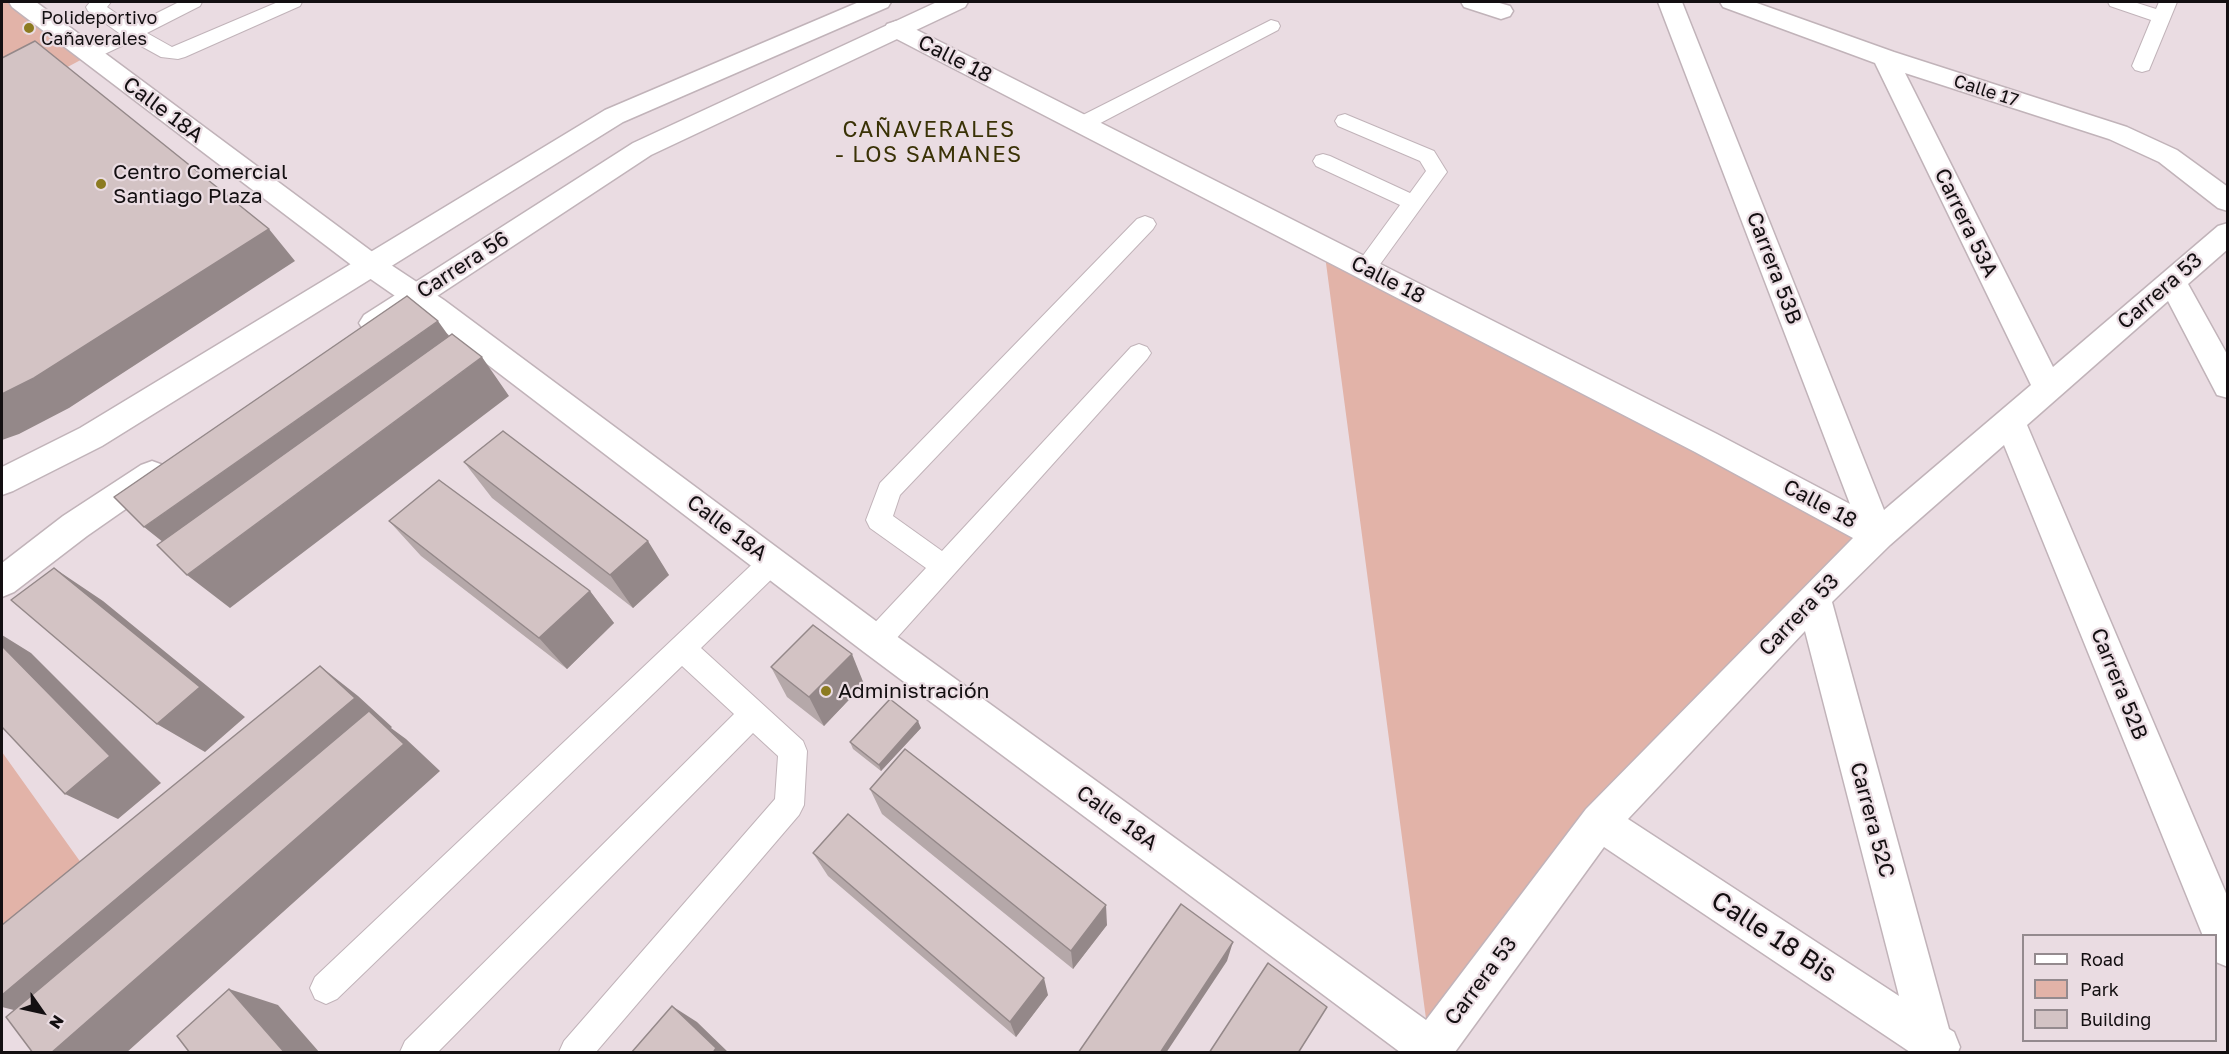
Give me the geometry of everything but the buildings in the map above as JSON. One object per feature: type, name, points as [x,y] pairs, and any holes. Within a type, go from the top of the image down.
[{"type":"street","name":"Calle 18A","points":[[21,2],[876,641],[1431,1051]]},
{"type":"street","points":[[2,482],[91,437],[614,116],[877,2]]},
{"type":"street","name":"Carrera 56","points":[[350,340],[642,149],[956,2]]},
{"type":"street","points":[[1473,2],[1501,11]]},
{"type":"street","name":"Carrera 53B","points":[[1670,2],[1878,535]]},
{"type":"street","name":"Calle 17","points":[[1732,2],[1885,58],[2118,133],[2168,156],[2228,201]]},
{"type":"street","name":"Calle 18","points":[[896,29],[1695,438],[1878,535]]},
{"type":"street","name":"Carrera 53A","points":[[1885,58],[2048,388]]},
{"type":"street","name":"Carrera 53","points":[[1431,1051],[1599,822],[1814,598],[1878,535],[2228,233]]},
{"type":"street","points":[[2172,280],[2228,386]]},
{"type":"street","name":"Carrera 52B","points":[[2010,421],[2228,947]]},
{"type":"street","points":[[2,582],[75,526],[174,459]]},
{"type":"street","name":"Carrera 52C","points":[[1814,598],[1940,1047]]},
{"type":"street","name":"Calle 18 Bis","points":[[1599,822],[1940,1047]]},
{"type":"lane","points":[[102,2],[95,7],[132,33],[168,53],[178,53],[293,2]]},
{"type":"lane","points":[[90,55],[193,2]]},
{"type":"lane","points":[[2117,2],[2164,9],[2142,66]]},
{"type":"lane","points":[[1082,124],[1271,26]]},
{"type":"lane","points":[[1345,121],[1427,156],[1437,172],[1365,268]]},
{"type":"lane","points":[[1323,161],[1414,203]]},
{"type":"lane","points":[[944,567],[879,520],[889,490],[1145,224]]},
{"type":"lane","points":[[876,641],[1139,353]]},
{"type":"lane","points":[[327,988],[772,562]]},
{"type":"lane","points":[[575,1053],[789,805],[793,751],[683,649]]},
{"type":"lane","points":[[416,1053],[753,714]]},
{"type":"green space","name":"Polideportivo Cañaverales","points":[[2,2],[21,2],[90,55],[2,102]]},
{"type":"green space","points":[[1324,248],[1878,535],[1814,598],[1430,1049]]},
{"type":"green space","points":[[2,752],[94,881],[2,960]]},
{"type":"place","name":"Polideportivo Cañaverales","points":[[29,28]]},
{"type":"place","name":"Centro Comercial Santiago Plaza","points":[[101,184]]},
{"type":"place","name":"Administración","points":[[826,691]]},
{"type":"district","name":"CAÑAVERALES - LOS SAMANES","points":[[929,142]]}]
